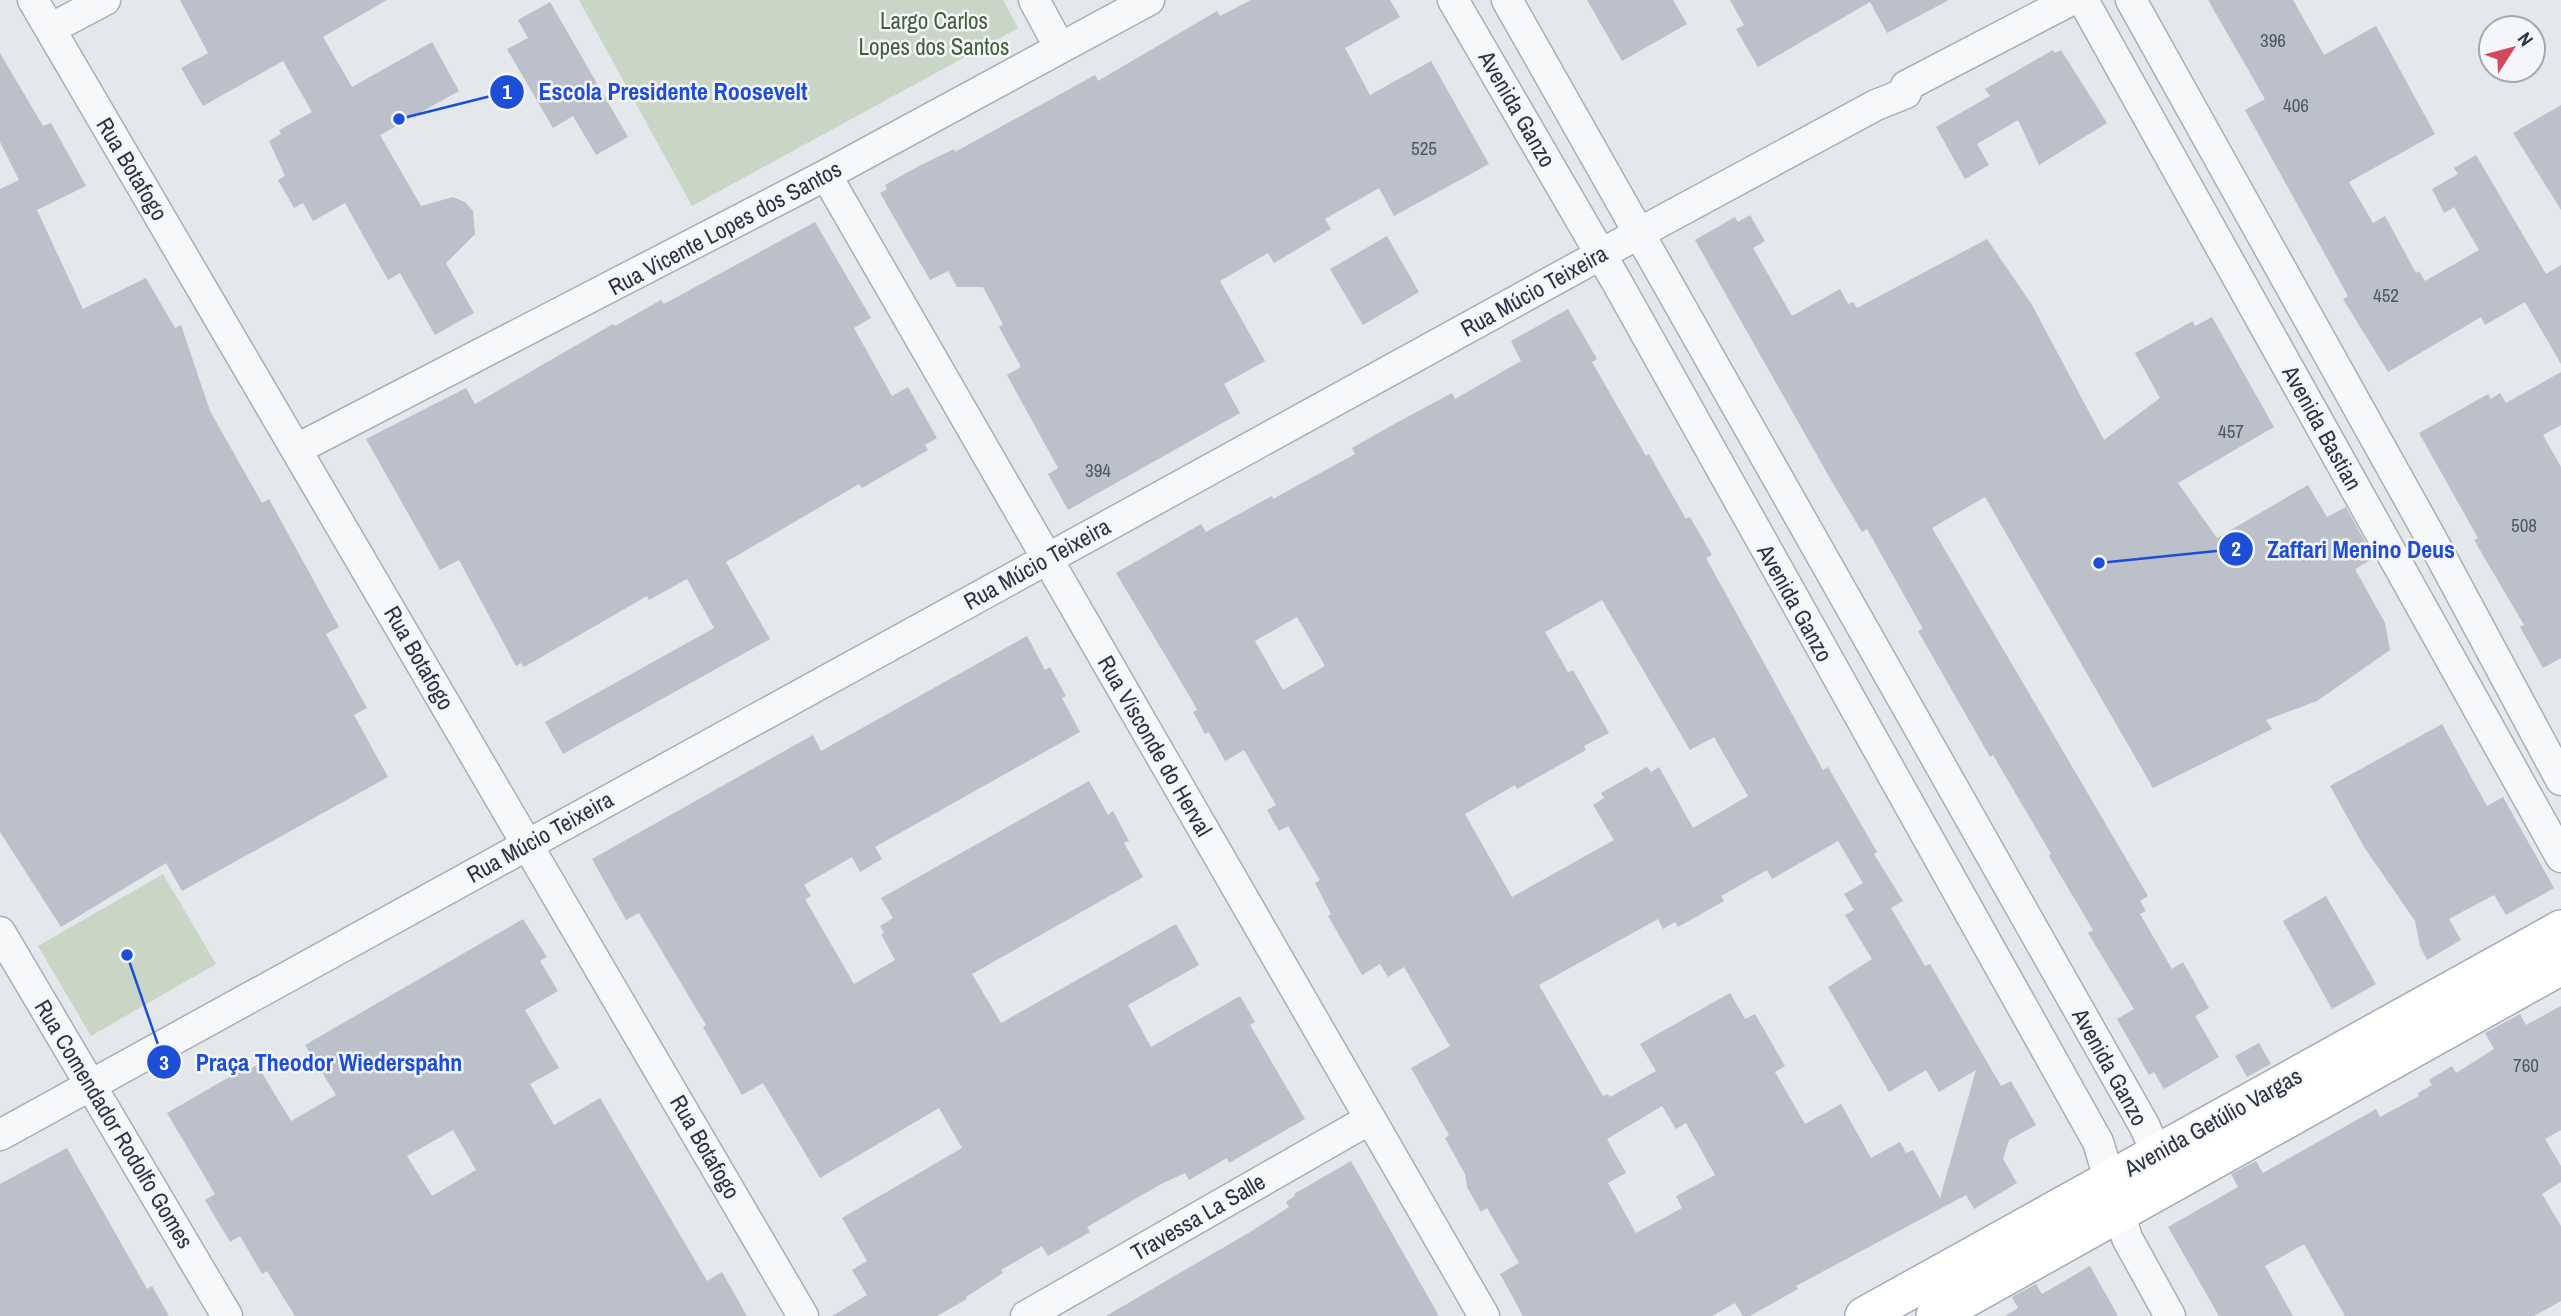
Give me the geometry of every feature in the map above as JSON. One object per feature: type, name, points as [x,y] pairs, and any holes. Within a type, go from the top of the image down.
[{"type":"main road","name":"Avenida Getúlio Vargas","points":[[2164,1169],[2561,929]]},
{"type":"main road","name":"Avenida Getúlio Vargas","points":[[1864,1316],[2069,1222],[2164,1169],[2561,967]]},
{"type":"main road","name":"Avenida Getúlio Vargas","points":[[1935,1316],[2069,1222]]},
{"type":"street","name":"Rua Botafogo","points":[[33,0],[803,1316]]},
{"type":"street","points":[[50,29],[105,0]]},
{"type":"street","points":[[1034,0],[1060,48]]},
{"type":"street","name":"Rua Vicente Lopes dos Santos","points":[[297,449],[826,175],[1149,0]]},
{"type":"street","name":"Avenida Ganzo","points":[[1454,0],[1601,254],[2098,1142],[2127,1238],[2170,1316]]},
{"type":"street","name":"Avenida Ganzo","points":[[1507,0],[1895,690],[2144,1125],[2164,1169]]},
{"type":"street","name":"Rua Múcio Teixeira","points":[[0,1135],[1601,254],[1875,106],[1906,93],[1906,86],[2071,0]]},
{"type":"street","name":"Avenida Bastian","points":[[2082,0],[2561,857]]},
{"type":"street","name":"Avenida Bastian","points":[[2131,0],[2431,538],[2561,780]]},
{"type":"street","name":"Rua Visconde do Herval","points":[[826,175],[1484,1316]]},
{"type":"street","points":[[2394,558],[2431,538]]},
{"type":"street","points":[[1856,711],[1895,690]]},
{"type":"street","name":"Rua Comendador Rodolfo Gomes","points":[[0,932],[227,1316]]},
{"type":"street","name":"Travessa La Salle","points":[[1026,1316],[1370,1119]]},
{"type":"green space","name":"Largo Carlos Lopes dos Santos","points":[[579,0],[1003,0],[1018,28],[692,206]]},
{"type":"green space","points":[[163,874],[216,964],[91,1036],[38,946]]},
{"type":"building","points":[[180,0],[387,0],[323,37],[352,87],[432,42],[459,91],[380,135],[421,206],[453,197],[465,202],[473,211],[475,234],[446,263],[474,313],[435,335],[400,273],[388,280],[345,203],[313,221],[303,203],[294,208],[278,180],[285,176],[269,141],[281,134],[279,130],[312,112],[283,61],[203,106],[181,68],[208,53]]},
{"type":"building","points":[[1251,0],[1390,0],[1400,17],[1345,48],[1370,95],[1431,61],[1489,164],[1394,216],[1379,188],[1325,219],[1331,229],[1274,263],[1268,253],[1220,281],[1265,361],[1224,384],[1240,413],[1068,510],[1048,474],[1058,468],[1007,375],[1021,367],[999,327],[1003,324],[983,287],[957,287],[948,271],[930,280],[880,193],[887,189],[885,185],[921,165],[954,149],[955,152],[1095,75],[1098,81],[1217,11],[1220,16]]},
{"type":"building","points":[[1587,0],[1673,0],[1687,24],[1622,61]]},
{"type":"building","points":[[1730,0],[1949,0],[1887,33],[1870,2],[1758,67],[1736,29],[1744,25]]},
{"type":"building","points":[[2208,0],[2293,0],[2324,55],[2376,26],[2435,134],[2349,182],[2373,223],[2385,216],[2416,273],[2419,271],[2425,281],[2479,250],[2454,207],[2444,213],[2432,189],[2458,174],[2454,168],[2476,155],[2546,274],[2561,265],[2561,364],[2525,302],[2485,325],[2481,317],[2388,372],[2343,299],[2348,296],[2245,110],[2265,99]]},
{"type":"building","points":[[550,2],[628,137],[596,155],[573,116],[553,128],[507,49],[528,38],[518,20]]},
{"type":"building","points":[[2053,50],[2055,53],[2061,50],[2107,123],[2039,165],[2018,120],[1977,144],[1989,165],[1965,179],[1936,127],[1990,96],[1985,89]]},
{"type":"building","points":[[0,53],[43,126],[51,123],[86,186],[37,210],[83,309],[146,278],[175,328],[181,325],[210,411],[262,503],[269,499],[339,627],[326,634],[367,708],[354,715],[388,777],[182,891],[166,863],[61,927],[0,832],[0,189],[19,180],[0,142]]},
{"type":"building","points":[[2561,105],[2561,210],[2513,133]]},
{"type":"building","points":[[1750,215],[1765,241],[1753,248],[1792,316],[1840,289],[1848,304],[1853,302],[1857,308],[1987,239],[2032,305],[2104,440],[2160,398],[2135,353],[2193,321],[2195,326],[2212,317],[2274,427],[2178,483],[2217,538],[2308,485],[2327,517],[2346,507],[2374,558],[2355,569],[2385,623],[2390,650],[2317,701],[2266,720],[2272,729],[2153,788],[1985,497],[1932,528],[2148,896],[2140,901],[2146,911],[2140,914],[2172,969],[2183,962],[2209,1008],[2195,1016],[2219,1057],[2164,1089],[2154,1072],[2149,1075],[2117,1019],[2134,1009],[2088,933],[2093,930],[2049,856],[2051,854],[1993,755],[1990,757],[1918,631],[1923,629],[1867,529],[1862,532],[1831,480],[1695,240],[1735,217],[1738,222]]},
{"type":"building","points":[[815,222],[871,318],[854,328],[892,396],[908,387],[937,438],[925,445],[928,450],[862,488],[859,484],[726,562],[770,639],[563,754],[545,722],[714,628],[687,579],[649,600],[647,596],[524,667],[521,663],[516,666],[459,560],[440,570],[366,439],[466,388],[475,404],[613,324],[615,326],[661,300],[664,304]]},
{"type":"building","points":[[1387,236],[1419,292],[1363,325],[1330,269]]},
{"type":"building","points":[[1568,309],[1597,359],[1592,362],[1646,456],[1649,454],[1686,519],[1690,517],[1712,555],[1706,558],[1823,770],[1828,767],[1877,852],[1874,854],[1903,901],[1891,908],[1925,966],[1930,964],[2001,1086],[2011,1081],[2036,1125],[2009,1140],[2003,1159],[2017,1183],[1974,1209],[1966,1195],[1796,1286],[1798,1289],[1750,1316],[1743,1316],[1735,1303],[1712,1316],[1523,1316],[1500,1274],[1519,1263],[1487,1208],[1481,1212],[1467,1187],[1465,1174],[1445,1138],[1449,1135],[1411,1068],[1450,1046],[1404,967],[1388,977],[1380,964],[1362,975],[1328,916],[1331,914],[1315,883],[1320,880],[1288,826],[1279,831],[1267,810],[1276,805],[1244,750],[1225,761],[1209,732],[1205,734],[1193,712],[1197,710],[1193,702],[1116,573],[1201,524],[1206,532],[1272,496],[1273,499],[1355,454],[1352,448],[1396,423],[1452,393],[1455,399],[1521,361],[1511,341]],"holes":[[[1602,600],[1690,750],[1714,737],[1748,796],[1693,828],[1659,767],[1651,772],[1647,767],[1601,793],[1604,798],[1593,805],[1614,840],[1512,897],[1465,814],[1515,785],[1517,789],[1586,750],[1584,746],[1609,733],[1573,670],[1568,672],[1545,632]],[[1297,617],[1325,666],[1283,690],[1255,641]],[[1838,841],[1863,883],[1844,894],[1854,910],[1845,915],[1872,959],[1828,987],[1889,1092],[1926,1070],[1939,1092],[1976,1070],[1940,1198],[1913,1150],[1906,1153],[1900,1142],[1871,1158],[1841,1104],[1805,1124],[1775,1072],[1785,1066],[1755,1014],[1745,1019],[1730,993],[1640,1044],[1656,1071],[1610,1097],[1608,1094],[1603,1096],[1539,985],[1658,919],[1663,929],[1675,922],[1678,927],[1724,901],[1721,896],[1767,870],[1772,879]],[[1662,1106],[1676,1129],[1686,1123],[1715,1175],[1676,1196],[1682,1208],[1636,1233],[1608,1183],[1626,1173],[1607,1139]]]},
{"type":"building","points":[[2561,372],[2561,425],[2543,435],[2561,467],[2561,658],[2543,668],[2520,627],[2524,625],[2474,540],[2478,538],[2419,433],[2488,394],[2491,399],[2500,393],[2506,403]]},
{"type":"building","points":[[1027,636],[1045,670],[1050,667],[1066,696],[1062,698],[1080,732],[875,847],[882,859],[860,872],[852,857],[804,885],[811,896],[805,899],[854,984],[895,960],[881,934],[884,933],[880,926],[893,918],[881,898],[1089,781],[1108,815],[1113,811],[1129,841],[1124,843],[1143,877],[972,974],[1001,1023],[1176,924],[1199,965],[1128,1005],[1151,1047],[1240,996],[1255,1022],[1250,1025],[1305,1119],[1229,1163],[1227,1158],[1189,1180],[1185,1173],[1161,1184],[1087,1227],[1090,1232],[1048,1256],[1042,1246],[1001,1270],[1003,1273],[966,1297],[967,1299],[937,1316],[832,1316],[867,1295],[852,1270],[867,1261],[842,1218],[962,1148],[939,1108],[820,1178],[763,1083],[742,1095],[703,1027],[706,1025],[639,913],[626,920],[592,859],[813,735],[821,751]]},
{"type":"building","points":[[2442,724],[2487,806],[2503,797],[2554,888],[2506,915],[2494,895],[2449,919],[2461,940],[2427,960],[2420,946],[2415,921],[2364,847],[2330,786]]},
{"type":"building","points":[[2326,896],[2376,984],[2332,1009],[2283,921]]},
{"type":"building","points":[[523,919],[547,957],[540,961],[558,991],[525,1010],[559,1068],[530,1084],[554,1125],[600,1098],[707,1281],[722,1272],[747,1316],[295,1316],[267,1271],[262,1274],[240,1236],[230,1242],[205,1200],[215,1194],[167,1113],[243,1069],[245,1072],[257,1065],[291,1121],[336,1095],[305,1045]],"holes":[[[453,1130],[476,1170],[432,1196],[407,1156]]]},
{"type":"building","points":[[2561,1006],[2561,1130],[2545,1139],[2561,1166],[2561,1182],[2542,1194],[2561,1226],[2561,1301],[2534,1316],[2345,1316],[2304,1244],[2265,1266],[2293,1316],[2219,1316],[2168,1227],[2238,1187],[2231,1174],[2256,1161],[2263,1173],[2376,1109],[2380,1117],[2419,1096],[2418,1093],[2432,1085],[2429,1080],[2452,1066],[2456,1073],[2494,1049],[2485,1033],[2520,1014],[2526,1025]]},
{"type":"building","points":[[2259,1043],[2271,1064],[2247,1077],[2235,1056]]},
{"type":"building","points":[[67,1148],[147,1289],[152,1286],[169,1316],[0,1316],[0,1184]]},
{"type":"building","points":[[1351,1161],[1439,1316],[1106,1316],[1250,1232],[1289,1207],[1286,1202],[1295,1196],[1294,1194]]},
{"type":"building","points":[[2090,1266],[2118,1316],[2005,1316],[2018,1308],[2012,1297],[2036,1284],[2042,1294]]},
{"type":"place","name":"Escola Presidente Roosevelt","points":[[399,119]]},
{"type":"place","name":"Zaffari Menino Deus","points":[[2099,563]]},
{"type":"place","name":"Praça Theodor Wiederspahn","points":[[127,955]]}]
